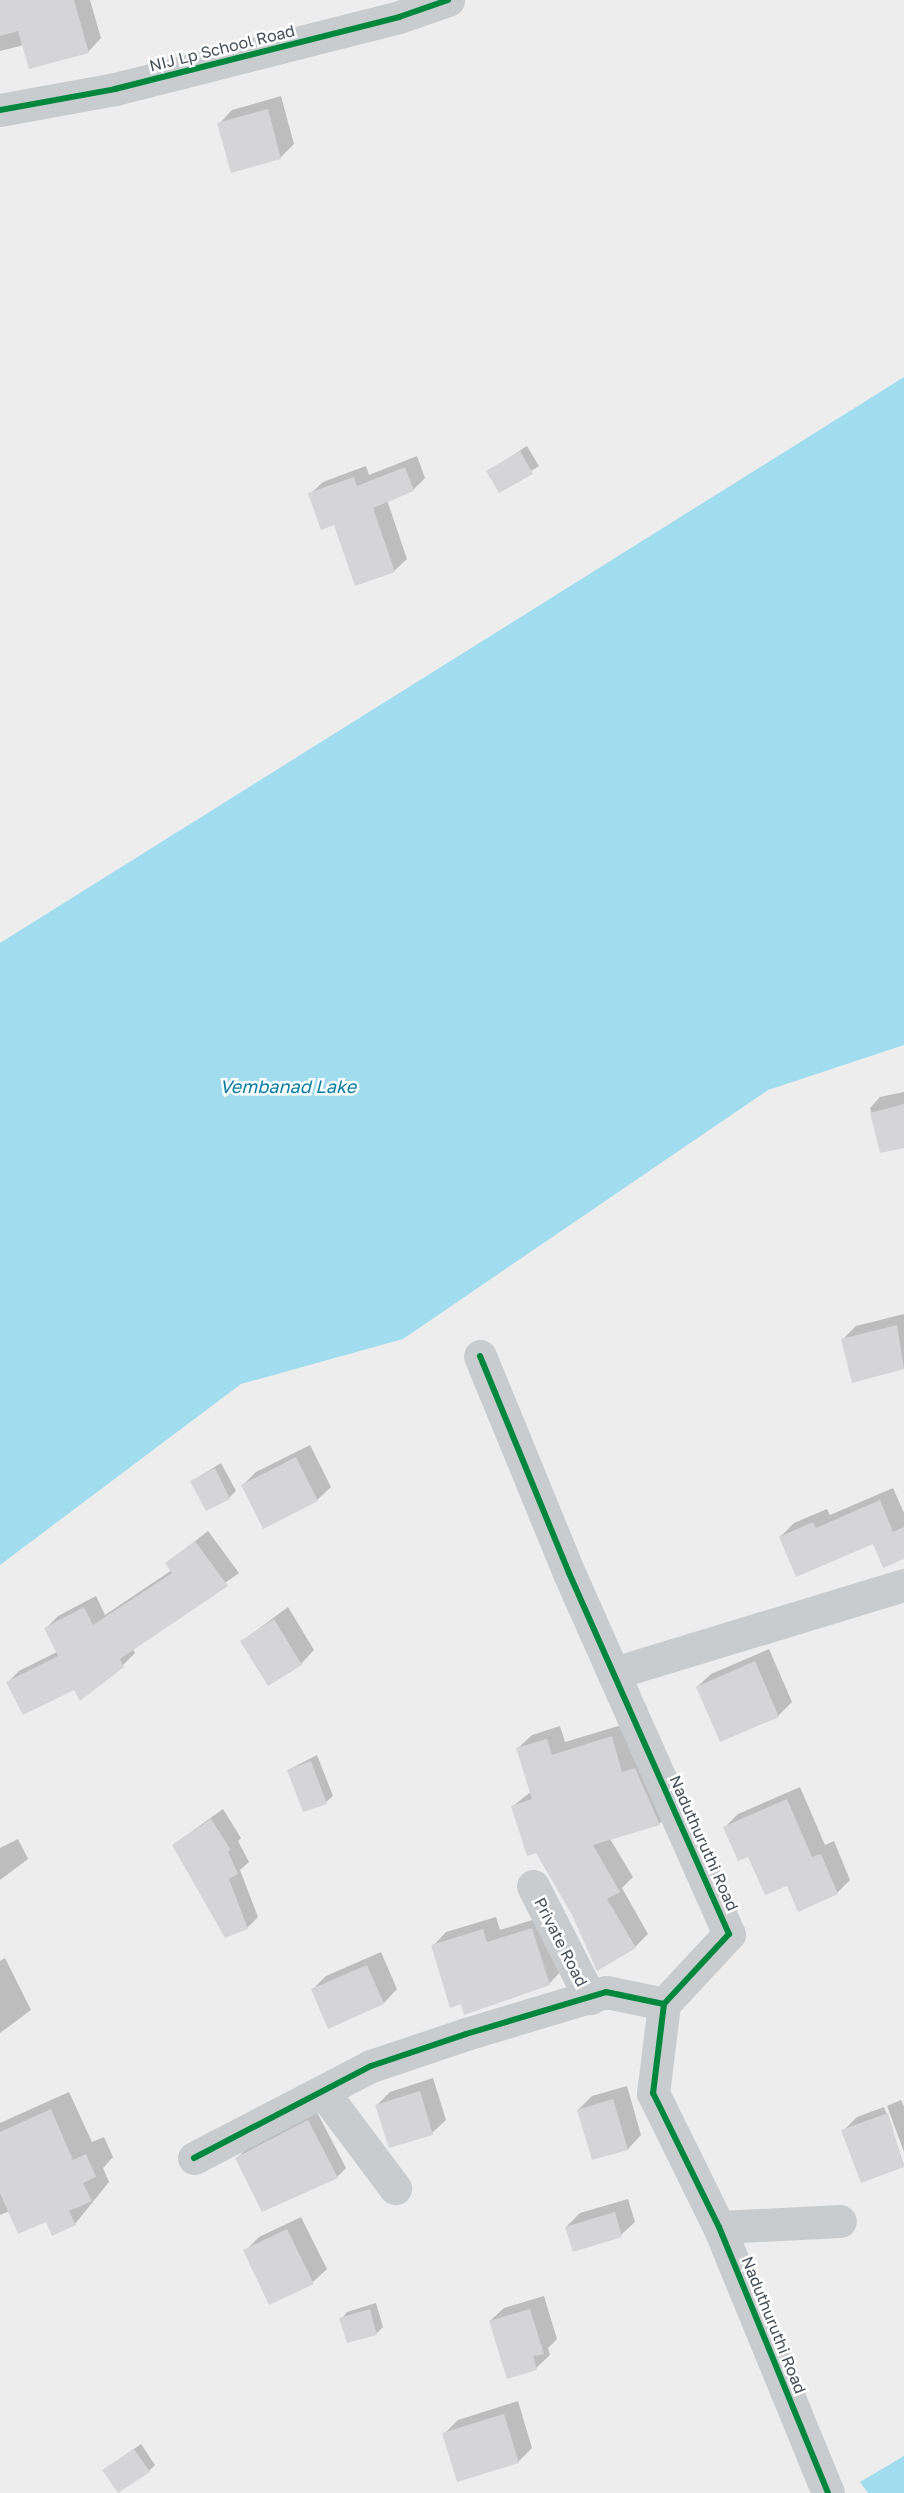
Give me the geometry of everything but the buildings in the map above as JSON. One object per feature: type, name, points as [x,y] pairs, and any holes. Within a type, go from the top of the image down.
[{"type":"street","name":"NIJ Lp School Road","points":[[0,110],[115,89],[399,17],[447,0]]},
{"type":"street","name":"Naduthuruthi Road","points":[[480,1356],[614,1673],[729,1934],[664,2004],[653,2093],[719,2227],[828,2493]]},
{"type":"street","points":[[614,1673],[904,1585]]},
{"type":"street","name":"Private Road","points":[[532,1886],[590,1998]]},
{"type":"street","points":[[194,2157],[324,2093],[371,2066],[606,1992],[664,2004]]},
{"type":"street","points":[[324,2093],[395,2188]]},
{"type":"street","points":[[719,2227],[840,2221]]},
{"type":"water","name":"Vembanad Lake","points":[[904,377],[904,1045],[768,1090],[403,1339],[241,1384],[0,1565],[0,943]]},
{"type":"water","points":[[904,2456],[904,2493],[868,2493],[860,2482]]},
{"type":"cycle path","points":[[0,110],[115,89],[399,17],[448,0]]},
{"type":"cycle path","points":[[480,1356],[569,1573],[729,1934],[664,2004],[653,2093],[719,2227],[828,2493]]},
{"type":"cycle path","points":[[194,2158],[371,2066],[466,2034],[606,1992],[664,2004]]}]
